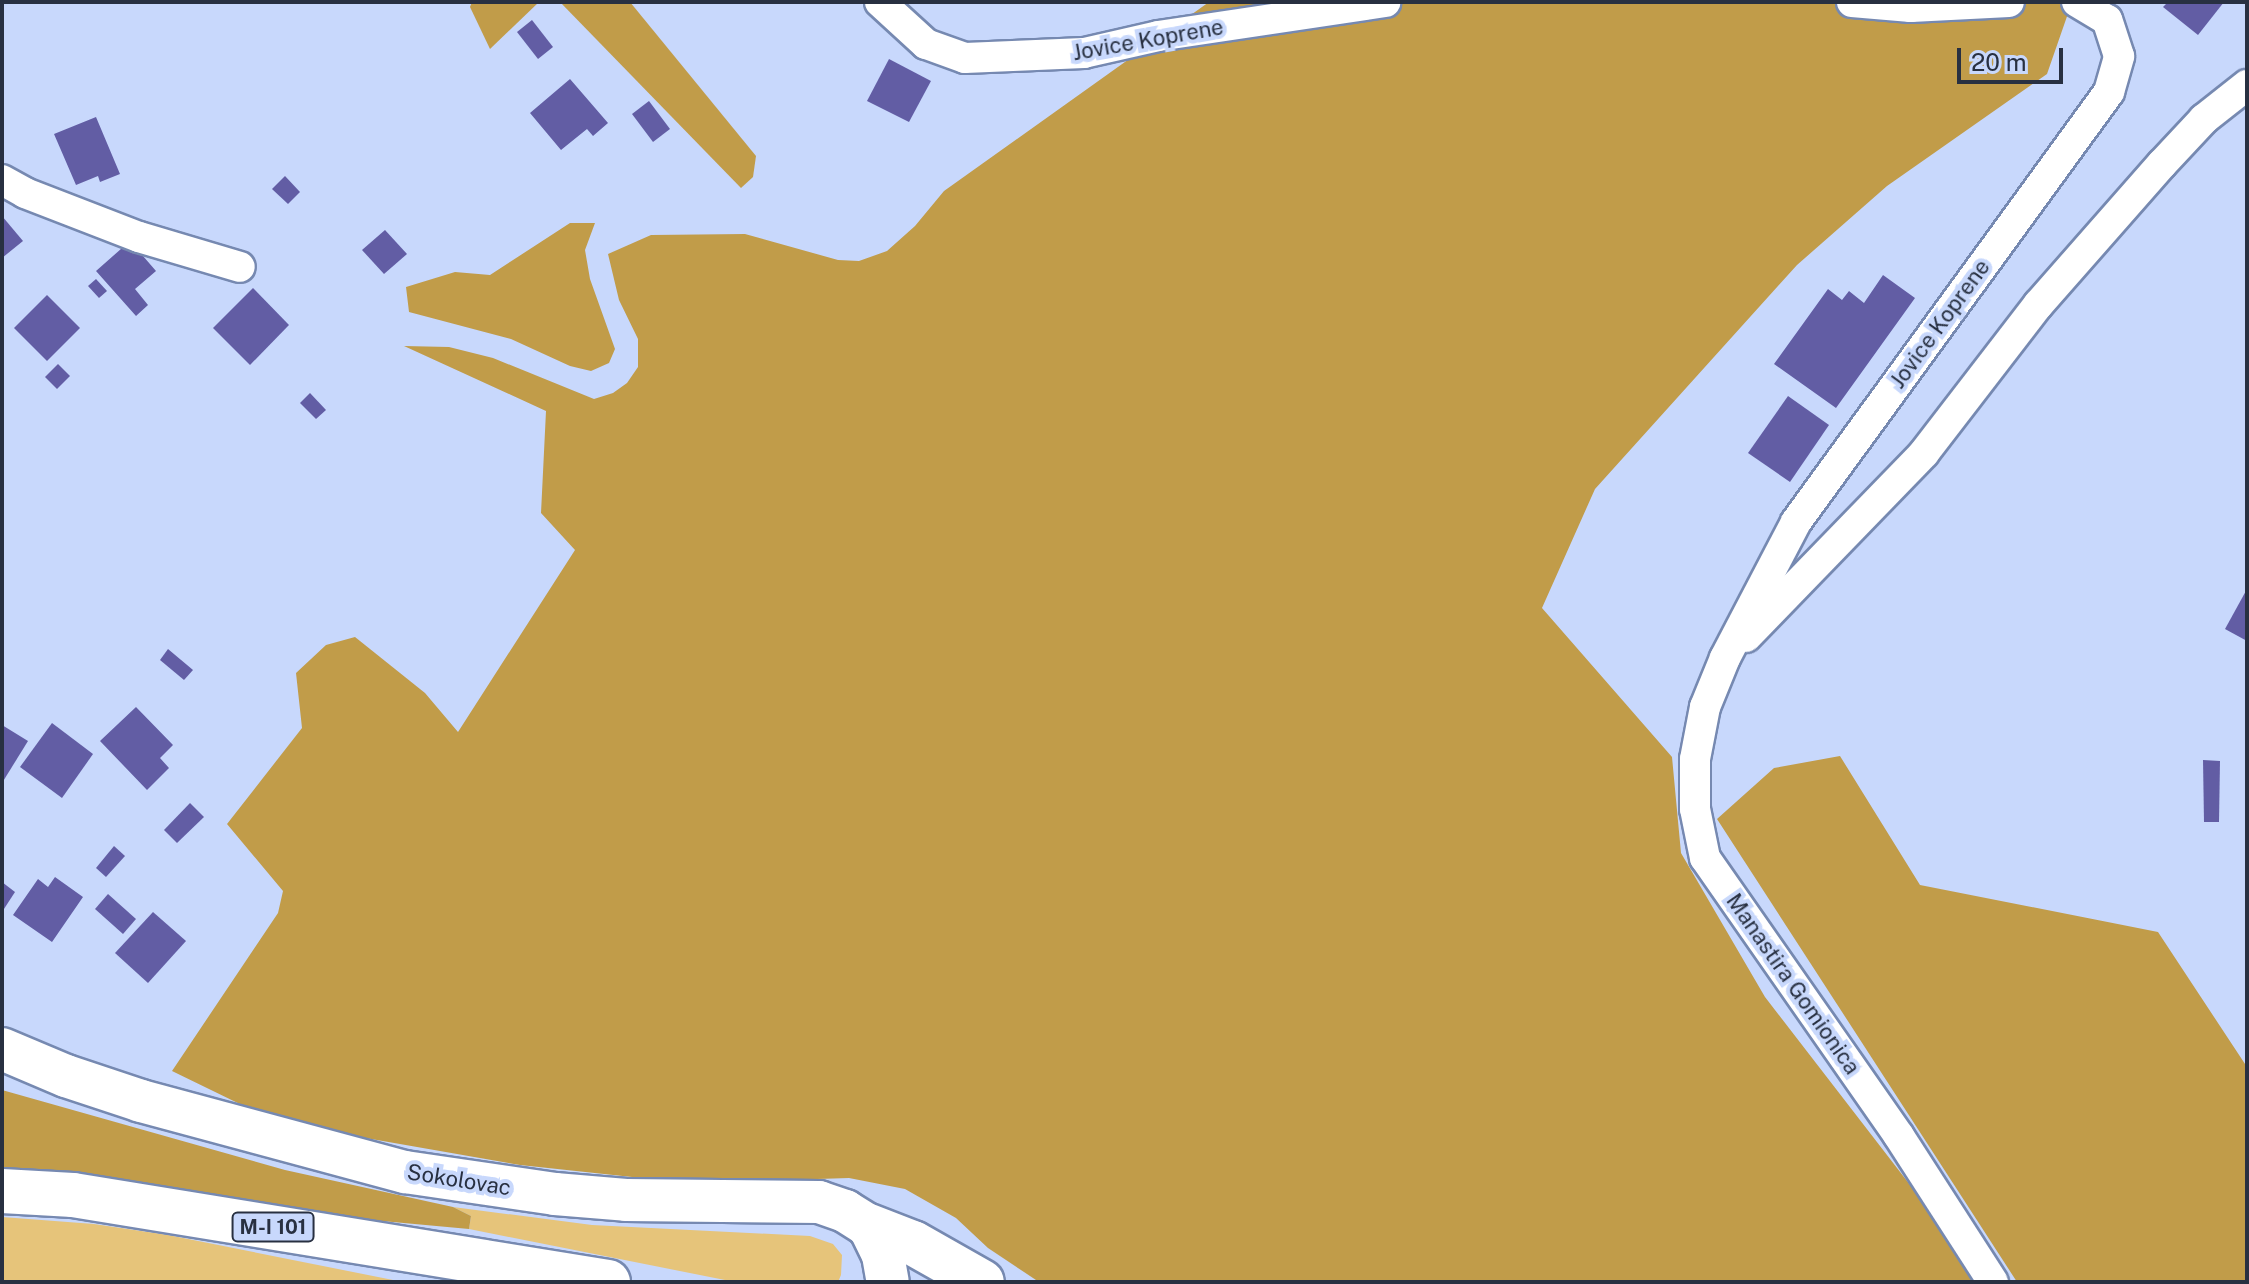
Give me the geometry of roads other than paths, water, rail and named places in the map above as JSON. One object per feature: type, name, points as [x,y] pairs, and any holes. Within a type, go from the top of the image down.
[{"type":"main road","name":"Sokolovac","points":[[2,1049],[141,1101],[405,1172],[555,1194],[626,1200],[819,1202],[845,1211],[869,1226]]},
{"type":"main road","name":"M-I 101","points":[[2,1191],[73,1195],[608,1282]]},
{"type":"main road","points":[[869,1226],[883,1255],[888,1282]]},
{"type":"main road","points":[[869,1226],[913,1243],[982,1282]]},
{"type":"street","name":"Jovice Koprene","points":[[880,2],[926,44],[965,58],[1084,53],[1158,36],[1385,2]]},
{"type":"street","points":[[1852,2],[1911,7],[2009,2]]},
{"type":"street","name":"Jovice Koprene","points":[[1725,658],[1796,522],[2109,92],[2119,56],[2107,20],[2077,2]]},
{"type":"street","points":[[1725,658],[1924,453],[2038,305],[2204,119],[2247,85]]},
{"type":"street","points":[[2,180],[25,193],[139,237],[240,267]]},
{"type":"street","name":"Manastira Gomionica","points":[[1725,658],[1705,707],[1695,759],[1695,809],[1705,858],[1899,1136],[1993,1282]]}]
